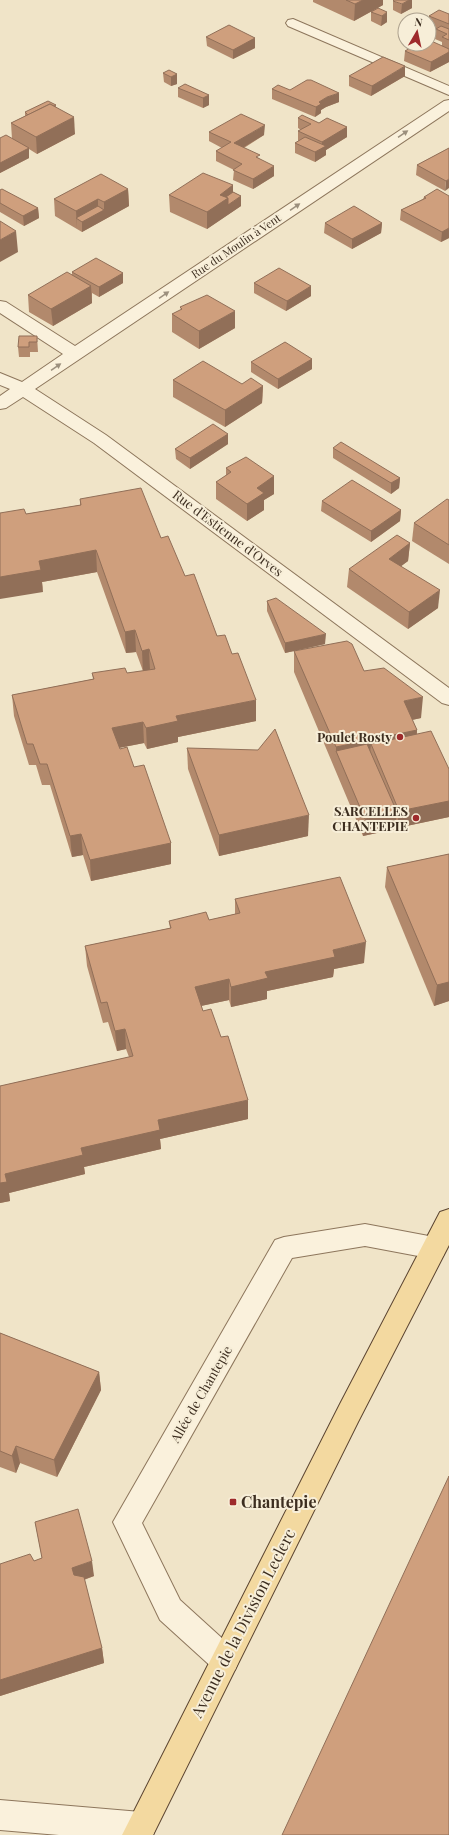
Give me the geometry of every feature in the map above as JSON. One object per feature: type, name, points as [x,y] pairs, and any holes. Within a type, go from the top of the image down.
[{"type":"main road","name":"Avenue de la Division Leclerc","points":[[139,1831],[224,1660],[449,1220]]},
{"type":"street","points":[[293,23],[449,91]]},
{"type":"street","name":"Rue du Moulin à Vent","points":[[23,389],[449,104]]},
{"type":"street","points":[[0,306],[75,354]]},
{"type":"street","name":"Rue d'Estienne d'Orves","points":[[0,378],[23,389],[100,439],[449,698]]},
{"type":"street","points":[[0,404],[23,389]]},
{"type":"street","name":"Allée de Chantepie","points":[[224,1660],[170,1610],[127,1522],[284,1248],[365,1235],[434,1248]]},
{"type":"street","points":[[0,1815],[139,1831]]},
{"type":"building","points":[[346,0],[363,0],[355,4]]},
{"type":"building","points":[[409,0],[402,4],[393,1]]},
{"type":"building","points":[[378,8],[387,12],[382,16],[371,12]]},
{"type":"building","points":[[439,10],[449,14],[449,24],[437,19],[437,12],[436,12]]},
{"type":"building","points":[[229,25],[255,38],[233,50],[206,37]]},
{"type":"building","points":[[441,26],[449,29],[449,40],[442,37],[447,34],[437,28]]},
{"type":"building","points":[[437,44],[449,49],[449,52],[431,62],[407,52],[437,52]]},
{"type":"building","points":[[383,57],[405,66],[372,86],[349,76]]},
{"type":"building","points":[[169,70],[177,74],[171,77],[163,73]]},
{"type":"building","points":[[307,80],[311,80],[339,93],[327,97],[319,102],[321,104],[316,107],[272,89],[278,85],[290,90]]},
{"type":"building","points":[[185,84],[209,95],[203,98],[178,88]]},
{"type":"building","points":[[48,101],[56,105],[54,106],[50,104],[28,115],[25,112]]},
{"type":"building","points":[[50,104],[74,117],[36,137],[11,123]]},
{"type":"building","points":[[241,114],[265,125],[234,143],[260,155],[256,157],[274,166],[253,179],[233,170],[242,164],[216,151],[231,142],[209,132]]},
{"type":"building","points":[[302,115],[319,123],[327,118],[347,127],[322,142],[298,131],[311,124],[298,118]]},
{"type":"building","points":[[6,135],[29,148],[0,163],[0,138]]},
{"type":"building","points":[[305,137],[326,146],[315,152],[295,143]]},
{"type":"building","points":[[449,148],[449,179],[446,181],[417,165]]},
{"type":"building","points":[[203,173],[233,185],[220,195],[228,198],[207,212],[169,195]]},
{"type":"building","points":[[101,174],[128,189],[104,202],[98,199],[76,211],[54,199]]},
{"type":"building","points":[[2,189],[38,208],[23,216],[0,203],[0,190]]},
{"type":"building","points":[[437,189],[449,196],[449,228],[442,232],[401,210],[426,198],[424,197]]},
{"type":"building","points":[[233,192],[241,196],[228,205],[228,198],[226,197]]},
{"type":"building","points":[[98,206],[104,210],[82,222],[76,218]]},
{"type":"building","points":[[354,206],[382,223],[352,239],[325,223]]},
{"type":"building","points":[[0,221],[16,231],[0,240]]},
{"type":"building","points":[[96,258],[123,273],[99,287],[72,272]]},
{"type":"building","points":[[279,268],[311,286],[287,301],[254,283]]},
{"type":"building","points":[[67,272],[91,286],[51,309],[28,295]]},
{"type":"building","points":[[207,295],[235,311],[199,331],[172,314],[182,309],[180,307]]},
{"type":"building","points":[[19,336],[37,336],[37,342],[29,342],[29,347],[18,347]]},
{"type":"building","points":[[285,342],[312,359],[278,379],[251,362]]},
{"type":"building","points":[[203,361],[242,384],[251,378],[263,386],[225,410],[173,380]]},
{"type":"building","points":[[213,424],[228,434],[190,458],[175,449]]},
{"type":"building","points":[[341,442],[400,478],[391,483],[333,448]]},
{"type":"building","points":[[246,457],[274,476],[257,488],[264,493],[247,504],[216,482],[231,472],[226,468]]},
{"type":"building","points":[[352,480],[401,510],[371,531],[322,501]]},
{"type":"building","points":[[141,488],[161,538],[168,536],[185,576],[194,574],[217,636],[225,635],[232,654],[238,653],[256,700],[176,716],[178,721],[146,728],[143,722],[112,728],[120,749],[127,747],[134,767],[144,765],[171,843],[90,860],[81,834],[70,836],[47,764],[40,764],[33,744],[27,744],[12,695],[94,679],[92,673],[125,668],[127,673],[155,669],[149,649],[142,651],[135,630],[125,632],[96,550],[39,561],[41,570],[0,577],[0,513],[24,509],[26,514],[81,505],[80,499]]},
{"type":"building","points":[[447,499],[449,500],[449,545],[414,523]]},
{"type":"building","points":[[397,535],[410,543],[389,559],[440,590],[409,612],[349,569]]},
{"type":"building","points":[[276,598],[326,634],[285,643],[267,601]]},
{"type":"building","points":[[347,641],[352,644],[364,671],[384,668],[423,697],[404,701],[417,730],[336,747],[294,651]]},
{"type":"building","points":[[275,729],[309,815],[219,835],[187,748],[258,750]]},
{"type":"building","points":[[431,731],[449,769],[449,801],[399,811],[371,744]]},
{"type":"building","points":[[367,744],[397,812],[365,819],[336,751]]},
{"type":"building","points":[[449,854],[449,982],[437,985],[387,867]]},
{"type":"building","points":[[340,877],[366,942],[333,950],[335,957],[265,972],[268,978],[231,987],[229,979],[195,987],[203,1011],[211,1009],[221,1037],[228,1036],[248,1100],[158,1120],[160,1130],[81,1148],[83,1155],[5,1174],[7,1182],[0,1183],[0,1086],[133,1056],[125,1029],[115,1031],[107,1002],[101,1003],[85,946],[171,928],[169,921],[206,912],[209,920],[240,913],[235,899]]},
{"type":"building","points":[[0,1333],[99,1372],[54,1460],[16,1446],[12,1456],[0,1451]]},
{"type":"building","points":[[449,1476],[449,1835],[282,1835]]},
{"type":"building","points":[[78,1509],[92,1561],[72,1568],[74,1575],[84,1577],[102,1648],[0,1680],[0,1564],[30,1554],[34,1561],[42,1558],[35,1522]]},
{"type":"place","name":"Poulet Rosty","points":[[400,737]]},
{"type":"place","name":"SARCELLES CHANTEPIE","points":[[416,818]]},
{"type":"place","name":"Chantepie","points":[[233,1502]]}]
